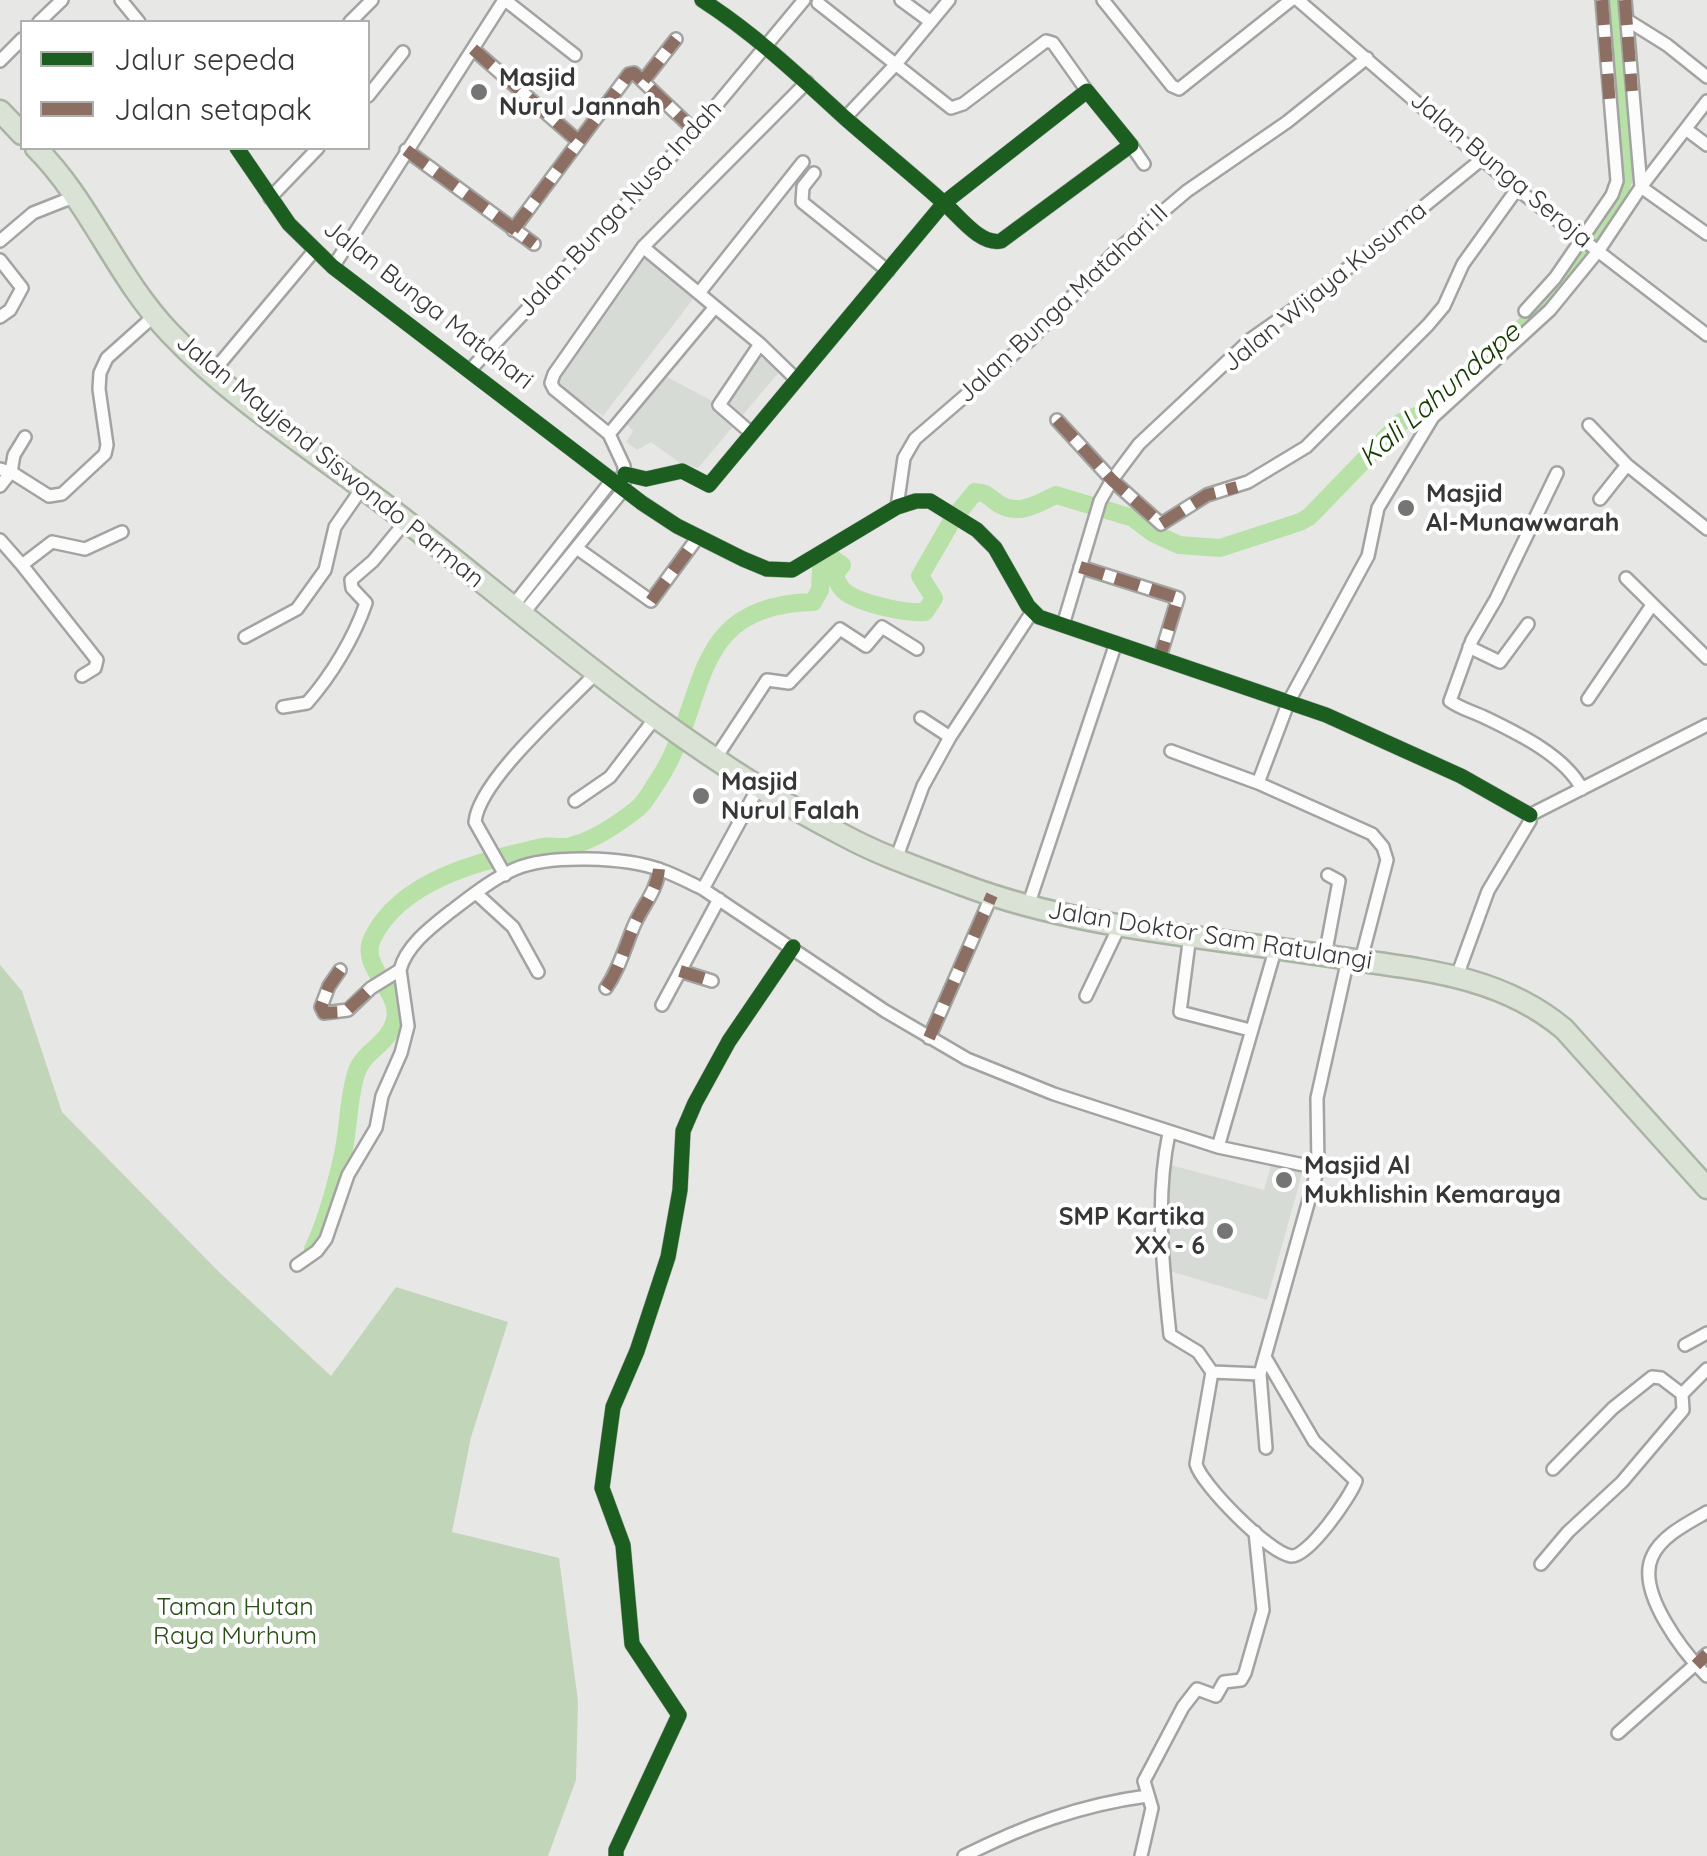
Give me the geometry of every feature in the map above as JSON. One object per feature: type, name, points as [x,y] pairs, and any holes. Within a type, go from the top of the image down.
[{"type":"highway","points":[[0,111],[20,132]]},
{"type":"highway","name":"Jalan Mayjend Siswondo Parman","points":[[38,150],[76,196],[154,316],[212,373],[671,730]]},
{"type":"highway","name":"Jalan Doktor Sam Ratulangi","points":[[671,730],[758,788],[849,838],[992,896],[1120,925],[1456,976],[1514,995],[1553,1020],[1707,1188]]},
{"type":"street","points":[[41,20],[62,0]]},
{"type":"street","points":[[120,0],[136,20]]},
{"type":"street","points":[[352,20],[372,0]]},
{"type":"street","points":[[332,267],[505,0],[575,55]]},
{"type":"street","points":[[702,0],[768,46],[981,237],[998,243],[1131,144]]},
{"type":"street","name":"Jalan Bunga Nusa Indah","points":[[470,370],[695,131],[804,0]]},
{"type":"street","points":[[901,0],[930,22]]},
{"type":"street","points":[[845,118],[949,0]]},
{"type":"street","points":[[1102,0],[1172,86],[1179,89],[1290,0]]},
{"type":"street","name":"Jalan Bunga Seroja","points":[[1298,0],[1517,190],[1707,335]]},
{"type":"street","points":[[1525,311],[1554,278],[1616,186],[1602,0]]},
{"type":"street","points":[[1258,784],[1290,702],[1368,556],[1378,508],[1433,416],[1550,310],[1641,187],[1644,173],[1634,144],[1625,0]]},
{"type":"street","points":[[818,2],[946,106],[955,108],[1041,42],[1050,42],[1144,164]]},
{"type":"street","points":[[1627,20],[1707,77]]},
{"type":"street","points":[[644,80],[676,39]]},
{"type":"street","points":[[0,61],[20,41]]},
{"type":"street","points":[[473,49],[578,141]]},
{"type":"street","points":[[370,93],[402,52]]},
{"type":"street","name":"Jalan Bunga Matahari II","points":[[898,507],[904,458],[915,439],[1030,340],[1116,251],[1187,191],[1287,122],[1367,58]]},
{"type":"street","points":[[514,230],[629,74],[644,80],[695,131]]},
{"type":"street","points":[[517,611],[578,548],[621,481],[622,459],[609,434],[554,389],[551,380],[643,247],[807,82]]},
{"type":"street","points":[[517,611],[621,481],[682,471],[709,485],[944,203],[1087,91]]},
{"type":"street","points":[[1644,173],[1688,130],[1707,101]]},
{"type":"street","points":[[1688,130],[1707,144]]},
{"type":"street","points":[[1614,146],[1634,144]]},
{"type":"street","name":"Jalan Bunga Matahari","points":[[238,150],[270,198],[314,252],[698,537],[767,570],[792,570],[898,507]]},
{"type":"street","points":[[270,198],[316,150]]},
{"type":"street","points":[[406,150],[534,244]]},
{"type":"street","name":"Jalan Wijaya Kusuma","points":[[1063,625],[1100,501],[1139,444],[1251,339],[1320,290],[1482,159]]},
{"type":"street","points":[[699,294],[802,162]]},
{"type":"street","points":[[814,173],[803,186],[802,202],[888,272]]},
{"type":"street","points":[[1641,187],[1707,234]]},
{"type":"street","points":[[1057,420],[1112,480],[1162,524],[1207,496],[1248,482],[1306,447],[1436,316],[1463,264],[1517,190]]},
{"type":"street","points":[[0,241],[32,213],[76,196]]},
{"type":"street","points":[[643,247],[796,378]]},
{"type":"street","points":[[212,373],[314,252]]},
{"type":"street","points":[[0,260],[22,288],[10,310],[0,317]]},
{"type":"street","points":[[609,434],[715,307]]},
{"type":"street","points":[[6,471],[52,496],[62,494],[106,454],[100,373],[108,358],[154,316]]},
{"type":"street","points":[[750,432],[719,406],[760,344]]},
{"type":"street","points":[[1589,426],[1627,465],[1707,529]]},
{"type":"street","points":[[0,486],[25,437]]},
{"type":"street","points":[[1600,498],[1627,465]]},
{"type":"street","points":[[1557,474],[1469,647],[1451,702],[1484,716],[1543,751],[1572,771],[1582,789]]},
{"type":"street","points":[[245,637],[296,609],[325,570],[334,527],[362,488]]},
{"type":"street","points":[[898,507],[923,500],[977,530],[996,548],[1032,612],[1290,702],[1394,744],[1530,815]]},
{"type":"street","points":[[283,706],[306,703],[323,681],[348,643],[366,603],[352,588],[351,580],[373,562],[406,521]]},
{"type":"street","points":[[22,564],[52,542],[85,548],[122,532]]},
{"type":"street","points":[[578,548],[650,600],[698,537]]},
{"type":"street","points":[[0,540],[97,660],[96,668],[82,676]]},
{"type":"street","points":[[1080,567],[1178,598],[1160,657]]},
{"type":"street","points":[[1626,578],[1707,658]]},
{"type":"street","points":[[1588,699],[1652,605]]},
{"type":"street","points":[[896,859],[923,786],[950,736],[1032,612]]},
{"type":"street","points":[[1469,647],[1500,662],[1528,624]]},
{"type":"street","points":[[714,759],[767,680],[789,683],[840,628],[866,646],[882,627],[917,649]]},
{"type":"street","points":[[1028,906],[1116,642]]},
{"type":"street","points":[[501,865],[476,822],[482,797],[596,673]]},
{"type":"street","points":[[921,718],[950,736]]},
{"type":"street","points":[[1530,815],[1707,725]]},
{"type":"street","points":[[576,801],[671,730]]},
{"type":"street","points":[[1172,751],[1372,834],[1383,847],[1387,860],[1317,1098],[1318,1168],[1260,1374],[1266,1448]]},
{"type":"street","points":[[704,890],[758,788]]},
{"type":"street","points":[[1456,976],[1476,918],[1530,815]]},
{"type":"street","points":[[501,865],[620,862],[659,869],[720,899],[929,1038],[1010,1078],[1169,1133],[1318,1168]]},
{"type":"street","points":[[340,970],[324,996],[324,1014],[348,1010],[370,988],[394,973],[420,939],[477,894],[501,865]]},
{"type":"street","points":[[606,988],[656,886],[659,869]]},
{"type":"street","points":[[1325,956],[1339,882],[1328,875]]},
{"type":"street","points":[[477,894],[518,934],[538,972]]},
{"type":"street","points":[[929,1038],[992,896]]},
{"type":"street","points":[[662,1004],[720,899]]},
{"type":"street","points":[[1086,996],[1120,925]]},
{"type":"street","points":[[1190,934],[1180,1012],[1250,1030]]},
{"type":"street","points":[[616,1856],[679,1715],[632,1644],[623,1545],[602,1488],[613,1407],[637,1351],[668,1257],[680,1190],[683,1131],[694,1103],[730,1041],[793,947]]},
{"type":"street","points":[[1218,1146],[1276,947]]},
{"type":"street","points":[[680,970],[712,981]]},
{"type":"street","points":[[297,1264],[317,1252],[326,1239],[348,1175],[376,1128],[382,1096],[401,1053],[408,1026],[394,973]]},
{"type":"street","points":[[1169,1133],[1161,1178],[1170,1335],[1198,1352],[1212,1372],[1197,1470],[1256,1532],[1287,1555],[1298,1555],[1340,1510],[1356,1480],[1314,1442],[1265,1357]]},
{"type":"street","points":[[1685,1345],[1707,1333]]},
{"type":"street","points":[[1541,1564],[1568,1532],[1622,1482],[1683,1410],[1682,1394],[1707,1369]]},
{"type":"street","points":[[1212,1372],[1260,1374]]},
{"type":"street","points":[[1553,1469],[1613,1408],[1652,1377],[1661,1378],[1682,1394]]},
{"type":"street","points":[[1707,1512],[1662,1542],[1651,1558],[1648,1572],[1675,1642],[1707,1676]]},
{"type":"street","points":[[1141,1856],[1152,1813],[1144,1788],[1146,1774],[1194,1691],[1216,1696],[1224,1682],[1241,1680],[1245,1673],[1264,1610],[1256,1532]]},
{"type":"street","points":[[1618,1733],[1707,1654]]},
{"type":"street","points":[[964,1856],[1019,1828],[1068,1811],[1147,1796]]},
{"type":"shaded area","points":[[643,256],[697,294],[603,416],[554,383]]},
{"type":"shaded area","points":[[756,353],[780,371],[698,468],[680,463],[651,442],[637,450],[626,442],[633,431],[626,424],[665,376],[720,405]]},
{"type":"shaded area","name":"SMP Kartika XX - 6","points":[[1272,1162],[1303,1170],[1267,1300],[1166,1270],[1167,1164],[1264,1190]]},
{"type":"green space","name":"Taman Hutan Raya Murhum","points":[[0,965],[22,991],[62,1112],[220,1273],[331,1376],[396,1287],[508,1322],[471,1437],[452,1532],[559,1558],[578,1701],[576,1780],[548,1856],[0,1856]]},
{"type":"waterway","name":"Kali Lahundape","points":[[1505,345],[1584,258],[1601,233],[1623,180],[1628,152],[1610,0]]},
{"type":"waterway","name":"Kali Lahundape","points":[[313,1249],[341,1163],[356,1074],[395,1020],[392,999],[375,969],[370,948],[386,917],[424,886],[447,875],[519,852],[580,843],[637,809],[675,749],[707,662],[722,638],[743,620],[772,607],[813,602],[820,590],[821,568],[832,558],[842,565],[834,575],[850,595],[882,607],[925,612],[934,598],[920,576],[953,519],[975,492],[1011,509],[1034,506],[1056,495],[1133,518],[1179,545],[1220,548],[1309,517],[1401,422],[1431,410],[1456,389]]},
{"type":"marked path","points":[[1602,0],[1610,107]]},
{"type":"marked path","points":[[1625,0],[1632,91]]},
{"type":"marked path","points":[[644,80],[676,39]]},
{"type":"marked path","points":[[473,49],[578,141]]},
{"type":"marked path","points":[[513,230],[629,74],[634,73],[695,131]]},
{"type":"marked path","points":[[406,150],[534,244]]},
{"type":"marked path","points":[[1057,420],[1112,480],[1161,524],[1207,495],[1237,487]]},
{"type":"marked path","points":[[651,601],[698,537]]},
{"type":"marked path","points":[[1080,567],[1178,598],[1160,657]]},
{"type":"marked path","points":[[606,988],[659,869]]},
{"type":"marked path","points":[[929,1038],[992,895]]},
{"type":"marked path","points":[[340,970],[321,1007],[324,1013],[345,1012],[371,988]]},
{"type":"marked path","points":[[680,971],[712,981]]},
{"type":"marked path","points":[[1696,1665],[1707,1654]]},
{"type":"cycle path","points":[[625,474],[646,479],[682,471],[709,485],[944,203],[1087,91],[1131,145],[1001,241],[986,239],[971,229],[951,209],[945,204],[933,193],[776,56],[702,0]]},
{"type":"cycle path","points":[[238,150],[289,224],[333,267],[677,526],[767,569],[792,570],[897,507],[930,501],[977,530],[995,548],[1028,606],[1039,617],[1326,715],[1461,776],[1530,815]]},
{"type":"cycle path","points":[[616,1856],[679,1715],[632,1644],[623,1545],[602,1488],[613,1407],[637,1351],[668,1257],[680,1190],[683,1131],[729,1041],[793,947]]},
{"type":"place","name":"Masjid Nurul Jannah","points":[[479,92]]},
{"type":"place","name":"Masjid Al-Munawwarah","points":[[1406,508]]},
{"type":"place","name":"Masjid Nurul Falah","points":[[701,796]]},
{"type":"place","name":"Masjid Al Mukhlishin Kemaraya","points":[[1284,1180]]},
{"type":"place","name":"SMP Kartika XX - 6","points":[[1225,1231]]}]
